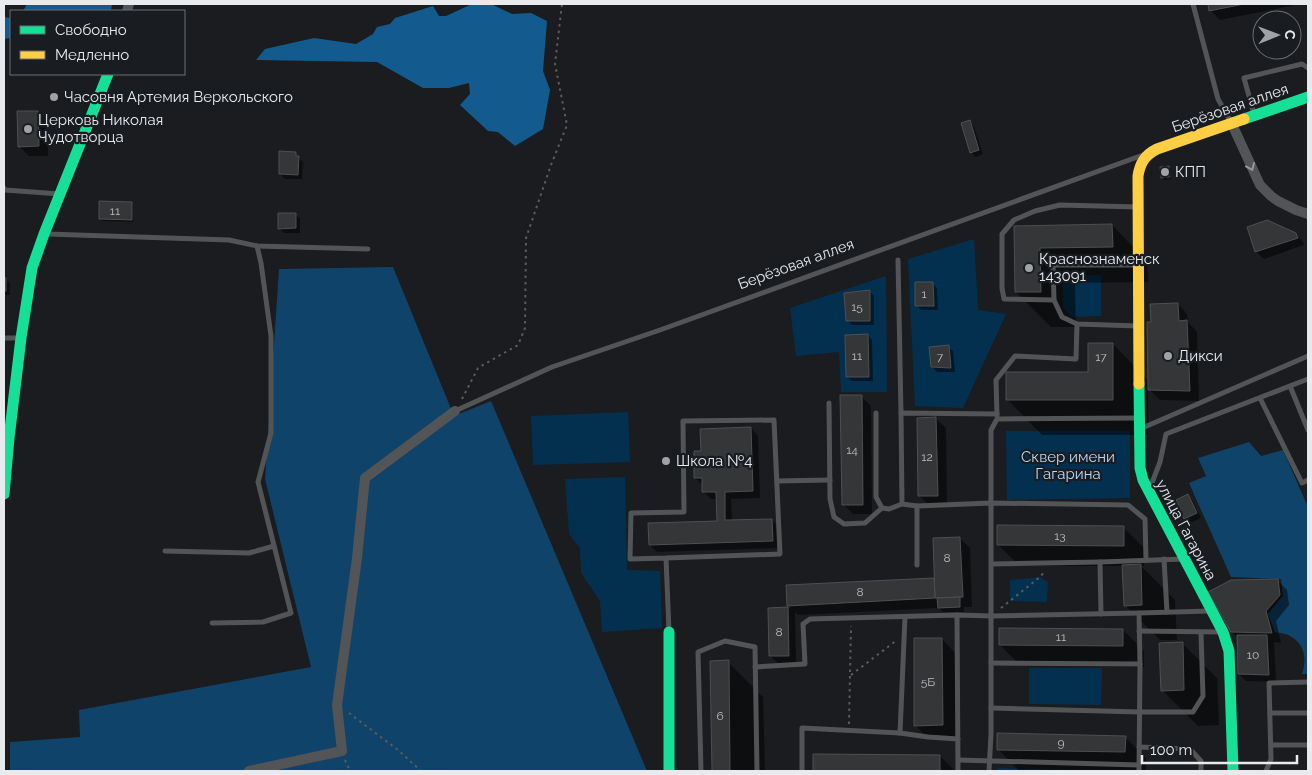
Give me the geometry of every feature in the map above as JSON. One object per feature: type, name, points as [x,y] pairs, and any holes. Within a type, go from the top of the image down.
[{"type":"street","points":[[4,494],[6,439],[32,268],[108,75]]},
{"type":"street","name":"Берёзовая аллея","points":[[1150,152],[1231,122],[1255,116],[1308,97]]},
{"type":"street","points":[[1231,122],[1260,185],[1278,201],[1308,214]]},
{"type":"street","name":"улица Гагарина","points":[[1150,152],[1143,159],[1138,176],[1140,468],[1142,480],[1223,632],[1229,651],[1233,771]]},
{"type":"street","points":[[249,771],[342,751],[337,705],[357,558],[365,478],[455,411]]},
{"type":"street","points":[[669,632],[669,771]]},
{"type":"lane","points":[[1193,4],[1218,99],[1231,122]]},
{"type":"lane","points":[[1255,116],[1244,78],[1302,64],[1308,68]]},
{"type":"lane","name":"Берёзовая аллея","points":[[455,411],[552,368],[1150,152]]},
{"type":"lane","points":[[4,188],[5,190],[60,194]]},
{"type":"lane","points":[[1054,300],[1004,299],[1002,288],[1002,234],[1014,220],[1035,211],[1060,205],[1139,207]]},
{"type":"lane","points":[[44,234],[229,240],[257,246],[368,248]]},
{"type":"lane","points":[[212,623],[263,622],[291,613],[258,482],[271,433],[271,336],[257,246]]},
{"type":"lane","points":[[898,260],[902,504]]},
{"type":"lane","points":[[1138,326],[1077,324],[1062,317],[1054,300],[1053,265],[1139,265]]},
{"type":"lane","points":[[989,771],[992,616],[991,430],[997,416],[996,380],[1014,356],[1076,359],[1077,324]]},
{"type":"lane","points":[[4,338],[21,338]]},
{"type":"lane","points":[[901,413],[1140,424],[1308,356]]},
{"type":"lane","points":[[1148,491],[1160,462],[1166,434],[1308,379]]},
{"type":"lane","points":[[1290,386],[1308,430]]},
{"type":"lane","points":[[1260,398],[1302,483],[1308,480]]},
{"type":"lane","points":[[829,402],[830,499],[834,517],[844,524],[865,523],[882,508],[889,509],[902,504],[916,506],[991,503],[1128,505],[1145,519],[1146,560]]},
{"type":"lane","points":[[876,414],[876,497],[882,508]]},
{"type":"lane","points":[[683,420],[774,420],[780,554],[666,558],[630,559],[631,513],[684,512],[683,420]]},
{"type":"lane","points":[[777,481],[830,480]]},
{"type":"lane","points":[[916,506],[917,565]]},
{"type":"lane","points":[[165,551],[249,553],[274,546]]},
{"type":"lane","points":[[666,558],[669,632]]},
{"type":"lane","points":[[1164,559],[1167,612]]},
{"type":"lane","points":[[992,564],[1184,559]]},
{"type":"lane","points":[[1100,562],[1101,614]]},
{"type":"lane","points":[[755,667],[805,664],[804,624],[810,620],[957,615],[992,616],[1212,611]]},
{"type":"lane","points":[[958,760],[1139,768],[1139,613]]},
{"type":"lane","points":[[957,615],[958,771]]},
{"type":"lane","points":[[900,733],[905,617]]},
{"type":"lane","points":[[1139,631],[1223,632]]},
{"type":"lane","points":[[991,708],[1193,712],[1203,696],[1202,633]]},
{"type":"lane","points":[[702,771],[698,652],[725,641],[754,647],[757,771]]},
{"type":"lane","points":[[991,663],[1140,664]]},
{"type":"lane","points":[[1266,771],[1271,759],[1269,683],[1308,682]]},
{"type":"lane","points":[[1270,714],[1308,713]]},
{"type":"lane","points":[[802,771],[802,728],[958,738]]},
{"type":"lane","points":[[1271,745],[1308,744]]},
{"type":"lane","points":[[1139,747],[1190,749],[1202,761],[1201,771]]},
{"type":"path","points":[[455,411],[478,368],[518,345],[525,328],[526,238],[567,125],[555,64],[562,4]]},
{"type":"path","points":[[992,616],[1040,577],[1053,562]]},
{"type":"path","points":[[849,730],[852,619]]},
{"type":"path","points":[[851,675],[904,634]]},
{"type":"path","points":[[337,705],[398,750],[421,771]]},
{"type":"green space","points":[[974,239],[978,310],[1006,314],[963,408],[915,406],[908,259]]},
{"type":"green space","points":[[1101,275],[1101,316],[1072,317],[1063,308],[1063,276]]},
{"type":"green space","points":[[886,276],[887,392],[841,392],[839,352],[796,356],[790,308]]},
{"type":"green space","points":[[628,412],[630,462],[533,465],[531,416]]},
{"type":"green space","name":"Сквер имени Гагарина","points":[[1006,431],[1130,431],[1130,498],[1007,500]]},
{"type":"green space","points":[[625,477],[627,570],[660,571],[662,628],[602,632],[600,601],[581,573],[580,548],[569,534],[565,479]]},
{"type":"green space","points":[[1040,577],[1048,582],[1047,602],[1010,601],[1010,580]]},
{"type":"green space","points":[[1029,668],[1102,668],[1101,705],[1029,704]]},
{"type":"green space","points":[[997,768],[1110,771],[997,771]]},
{"type":"shaded area","points":[[27,4],[112,4],[111,10],[24,10]]},
{"type":"shaded area","points":[[472,4],[491,4],[512,14],[531,13],[547,21],[543,71],[550,90],[543,129],[515,146],[498,132],[488,131],[460,105],[470,94],[469,83],[449,88],[423,88],[377,62],[256,60],[265,49],[314,38],[356,44],[373,34],[377,27],[390,24],[395,18],[433,6],[439,16],[446,16]]},
{"type":"shaded area","points":[[4,17],[10,18],[10,38],[4,39]]},
{"type":"shaded area","points":[[393,267],[454,416],[491,401],[647,771],[10,771],[10,742],[80,737],[79,710],[311,667],[265,479],[279,269]]},
{"type":"shaded area","points":[[1249,442],[1261,456],[1283,450],[1308,507],[1308,674],[1302,674],[1304,653],[1300,644],[1290,636],[1275,632],[1268,614],[1283,596],[1281,579],[1231,577],[1189,483],[1206,476],[1198,458]]},
{"type":"building","points":[[1208,4],[1244,4],[1209,11]]},
{"type":"building","name":"Часовня Артемия Веркольского","points":[[54,93],[58,97],[54,101],[50,97]]},
{"type":"building","name":"Церковь Николая Чудотворца","points":[[17,111],[38,111],[39,146],[18,147]]},
{"type":"building","points":[[970,120],[979,150],[970,153],[961,123]]},
{"type":"building","points":[[279,151],[296,152],[296,156],[299,156],[298,175],[279,174]]},
{"type":"building","name":"КПП","points":[[1169,166],[1170,177],[1161,178],[1160,167]]},
{"type":"building","points":[[99,201],[132,202],[132,220],[99,219]]},
{"type":"building","points":[[278,213],[296,213],[296,228],[278,229]]},
{"type":"building","points":[[1267,220],[1296,233],[1298,238],[1255,252],[1247,227]]},
{"type":"building","points":[[1112,224],[1113,247],[1040,248],[1041,292],[1015,292],[1014,226]]},
{"type":"building","points":[[4,278],[6,278],[6,291],[4,291]]},
{"type":"building","points":[[915,282],[933,282],[934,306],[915,306]]},
{"type":"building","points":[[870,290],[870,321],[846,321],[844,293]]},
{"type":"building","name":"Дикси","points":[[1178,303],[1179,321],[1187,320],[1190,391],[1148,390],[1147,322],[1151,322],[1150,304]]},
{"type":"building","points":[[868,334],[869,377],[846,377],[845,335]]},
{"type":"building","points":[[1088,343],[1113,343],[1113,400],[1006,400],[1006,372],[1088,372]]},
{"type":"building","points":[[949,345],[951,368],[931,367],[929,347]]},
{"type":"building","points":[[840,395],[862,395],[863,505],[842,505]]},
{"type":"building","points":[[936,417],[938,496],[918,496],[917,418]]},
{"type":"building","points":[[751,427],[753,491],[725,492],[725,520],[772,519],[773,541],[649,545],[648,523],[717,521],[716,492],[702,492],[702,478],[694,478],[694,451],[701,451],[700,429]]},
{"type":"building","points":[[1188,494],[1197,513],[1184,519],[1176,500]]},
{"type":"building","points":[[997,525],[1124,526],[1124,546],[997,545]]},
{"type":"building","points":[[960,537],[963,597],[935,598],[933,538]]},
{"type":"building","points":[[1141,564],[1142,605],[1124,606],[1122,565]]},
{"type":"building","points":[[934,578],[935,598],[787,606],[786,585]]},
{"type":"building","points":[[1278,579],[1280,595],[1266,611],[1272,633],[1231,632],[1208,592],[1231,580]]},
{"type":"building","points":[[960,597],[960,607],[938,608],[937,598]]},
{"type":"building","points":[[788,607],[789,656],[769,656],[768,608]]},
{"type":"building","points":[[999,628],[1123,629],[1123,646],[999,645]]},
{"type":"building","points":[[1237,635],[1267,635],[1269,675],[1238,674]]},
{"type":"building","points":[[914,638],[942,638],[943,725],[914,726]]},
{"type":"building","points":[[1183,642],[1184,690],[1161,691],[1159,643]]},
{"type":"building","points":[[729,660],[730,771],[712,771],[710,661]]},
{"type":"building","points":[[997,733],[1126,736],[1125,752],[997,750]]},
{"type":"building","points":[[813,754],[940,755],[940,771],[813,771]]},
{"type":"traffic: fast","points":[[4,494],[21,338],[32,268],[108,75]]},
{"type":"traffic: fast","points":[[1244,119],[1308,97]]},
{"type":"traffic: fast","points":[[1139,384],[1140,468],[1143,480],[1223,632],[1229,651],[1233,771]]},
{"type":"traffic: fast","points":[[669,632],[669,771]]},
{"type":"traffic: slow","points":[[1139,384],[1138,176],[1140,167],[1146,157],[1157,149],[1244,119]]},
{"type":"place","name":"Часовня Артемия Веркольского","points":[[54,97]]},
{"type":"place","name":"Церковь Николая Чудотворца","points":[[28,129]]},
{"type":"place","name":"КПП","points":[[1165,172]]},
{"type":"place","name":"Краснознаменск 143091","points":[[1029,268]]},
{"type":"place","name":"Дикси","points":[[1168,356]]},
{"type":"place","name":"Школа №4","points":[[666,461]]}]
